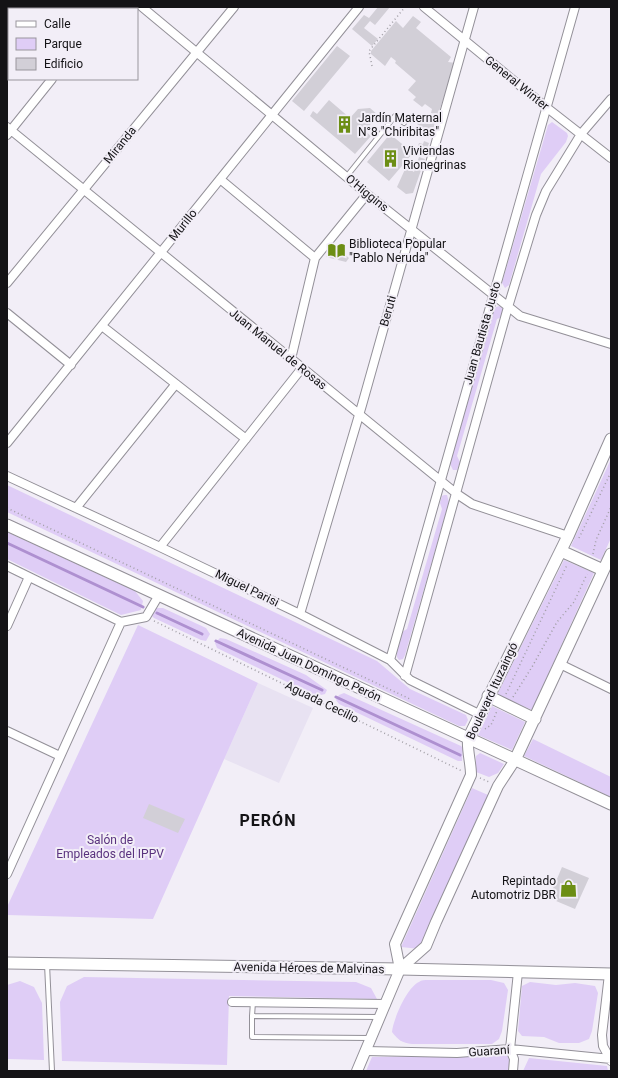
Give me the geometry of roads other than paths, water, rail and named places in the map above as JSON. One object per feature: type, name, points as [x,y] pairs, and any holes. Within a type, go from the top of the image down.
[{"type":"main road","name":"Boulevard Ituzaingó","points":[[470,733],[488,696],[566,553],[568,536],[611,439]]},
{"type":"main road","name":"Avenida Juan Domingo Perón","points":[[7,525],[159,595],[470,733],[515,760],[611,804]]},
{"type":"main road","points":[[566,553],[603,570]]},
{"type":"main road","points":[[515,760],[611,554]]},
{"type":"main road","points":[[488,696],[535,719]]},
{"type":"main road","name":"Avenida Héroes de Malvinas","points":[[7,963],[610,974]]},
{"type":"street","name":"O'Higgins","points":[[142,7],[367,194],[412,228],[520,316],[611,344]]},
{"type":"street","name":"Miranda","points":[[7,284],[234,7]]},
{"type":"street","name":"Murillo","points":[[7,443],[359,7]]},
{"type":"street","name":"General Winter","points":[[424,7],[611,158]]},
{"type":"street","name":"Beruti","points":[[300,614],[412,228],[474,7]]},
{"type":"street","name":"Juan Bautista Justo","points":[[390,660],[575,7]]},
{"type":"street","points":[[8,131],[51,80]]},
{"type":"street","name":"Juan Bautista Justo","points":[[405,676],[508,307],[536,215],[546,190],[581,134],[611,99]]},
{"type":"street","name":"Juan Manuel de Rosas","points":[[8,131],[84,190],[358,415],[457,494],[472,504],[568,536]]},
{"type":"street","points":[[220,179],[315,258]]},
{"type":"street","points":[[291,359],[315,258],[367,194]]},
{"type":"street","points":[[7,313],[71,365]]},
{"type":"street","points":[[102,326],[175,385],[246,439]]},
{"type":"street","points":[[160,547],[302,368]]},
{"type":"street","points":[[76,508],[175,385]]},
{"type":"street","name":"Miguel Parisi","points":[[7,476],[300,614],[390,660],[410,680],[479,714]]},
{"type":"street","points":[[7,566],[121,622],[146,617],[159,595]]},
{"type":"street","points":[[7,626],[29,576]]},
{"type":"street","points":[[7,874],[10,860],[60,756],[121,622]]},
{"type":"street","points":[[560,664],[611,689]]},
{"type":"street","points":[[7,731],[60,756]]},
{"type":"street","name":"Boulevard Ituzaingó","points":[[400,969],[395,944],[471,775],[467,750],[470,733]]},
{"type":"street","points":[[357,1071],[400,969],[426,946],[498,786],[515,760]]},
{"type":"street","points":[[513,1071],[514,1059],[510,1049],[518,972]]},
{"type":"street","points":[[610,974],[602,1035],[603,1046],[611,1060]]},
{"type":"street","points":[[232,1002],[386,1004]]},
{"type":"street","name":"Guaraní","points":[[366,1051],[456,1053],[510,1049],[611,1060]]},
{"type":"lane","points":[[347,176],[395,116],[404,123]]},
{"type":"lane","points":[[47,964],[52,1071]]},
{"type":"lane","points":[[252,1002],[252,1037],[372,1038]]},
{"type":"lane","points":[[252,1016],[380,1017]]},
{"type":"waterway","points":[[7,543],[143,607]]},
{"type":"waterway","points":[[157,613],[202,634]]},
{"type":"waterway","points":[[216,641],[322,690]]},
{"type":"waterway","points":[[336,697],[460,755]]},
{"type":"place","name":"Jardín Maternal N°8 \"Chiribitas\"","points":[[345,125]]},
{"type":"place","name":"Viviendas Rionegrinas","points":[[390,158]]},
{"type":"place","name":"Biblioteca Popular \"Pablo Neruda\"","points":[[336,251]]},
{"type":"place","name":"Repintado Automotriz DBR","points":[[569,888]]},
{"type":"district","name":"PERÓN","points":[[268,820]]},
{"type":"park label","name":"Salón de Empleados del IPPV","points":[[110,847]]}]
